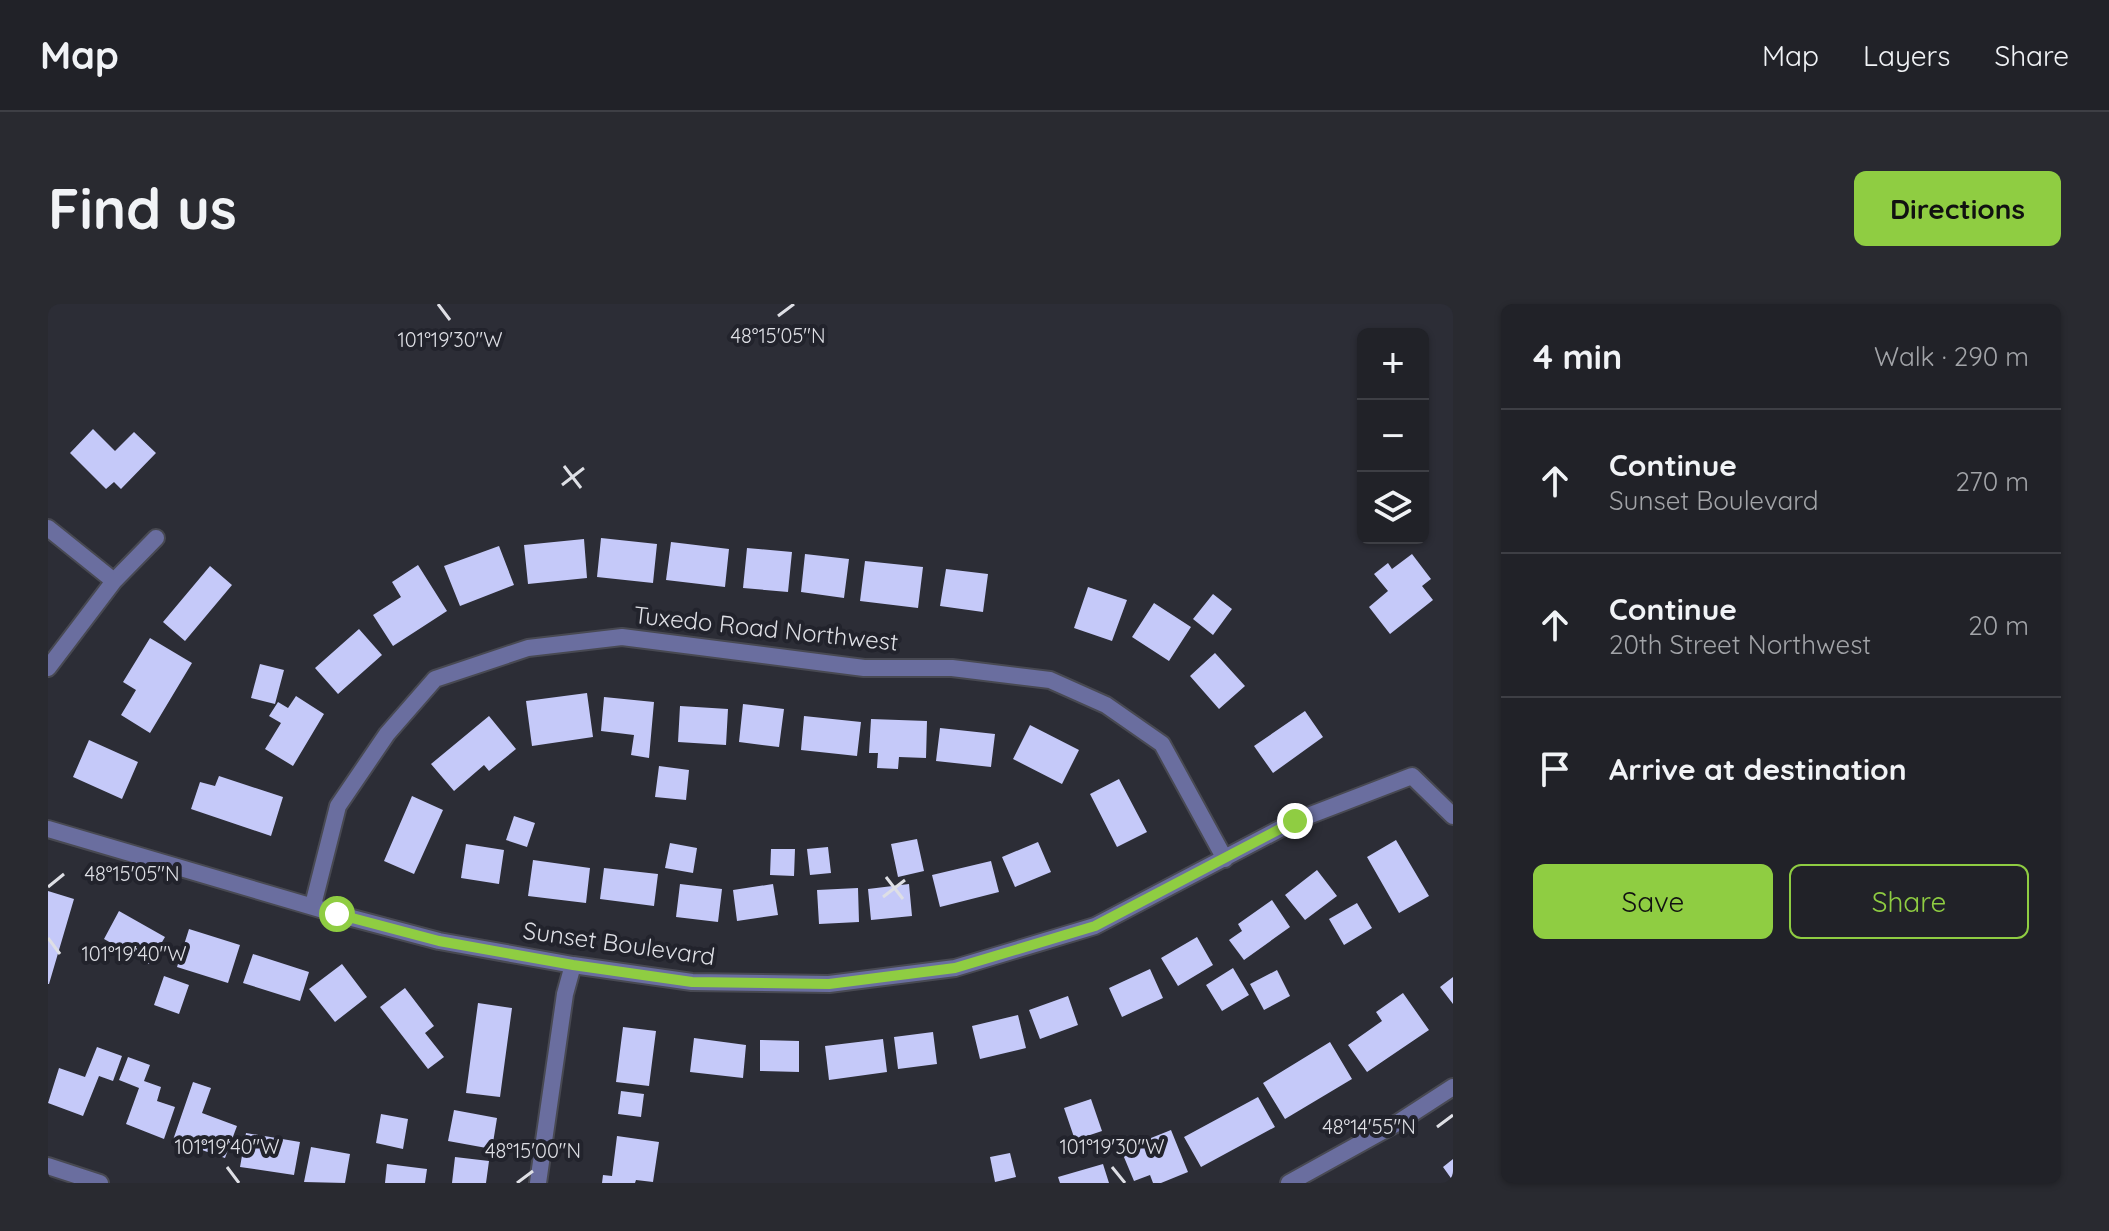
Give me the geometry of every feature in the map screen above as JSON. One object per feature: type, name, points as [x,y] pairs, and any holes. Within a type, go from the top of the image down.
[{"type":"street","points":[[48,528],[114,581]]},
{"type":"street","points":[[48,668],[114,581],[156,538]]},
{"type":"street","name":"Tuxedo Road Northwest","points":[[313,905],[338,806],[387,734],[435,679],[528,648],[622,637],[864,668],[952,668],[1050,680],[1106,705],[1162,744],[1225,859]]},
{"type":"street","name":"Sunset Boulevard","points":[[48,829],[439,941],[692,982],[829,984],[955,968],[1095,926],[1295,821],[1412,776],[1453,816]]},
{"type":"street","points":[[538,1183],[565,994],[573,965]]},
{"type":"street","points":[[1289,1183],[1399,1122],[1453,1087]]},
{"type":"street","points":[[48,1166],[100,1183]]},
{"type":"building","points":[[93,429],[115,451],[134,432],[156,453],[121,489],[114,482],[106,489],[70,453]]},
{"type":"building","points":[[601,538],[657,544],[653,583],[597,577]]},
{"type":"building","points":[[584,539],[587,578],[528,584],[524,545]]},
{"type":"building","points":[[671,542],[729,549],[725,587],[666,580]]},
{"type":"building","points":[[499,546],[514,585],[460,606],[444,566]]},
{"type":"building","points":[[747,548],[792,552],[788,592],[743,588]]},
{"type":"building","points":[[805,554],[849,559],[844,598],[801,592]]},
{"type":"building","points":[[1412,554],[1431,579],[1422,586],[1433,600],[1390,634],[1369,607],[1388,591],[1374,574],[1388,563],[1392,569]]},
{"type":"building","points":[[865,561],[923,567],[918,608],[860,601]]},
{"type":"building","points":[[418,565],[447,611],[393,646],[373,615],[401,597],[392,582]]},
{"type":"building","points":[[210,566],[232,585],[185,641],[163,622]]},
{"type":"building","points":[[946,569],[988,574],[983,612],[940,606]]},
{"type":"building","points":[[1088,587],[1127,600],[1112,641],[1074,628]]},
{"type":"building","points":[[1213,594],[1232,609],[1213,635],[1193,619]]},
{"type":"building","points":[[1154,603],[1191,627],[1169,661],[1132,637]]},
{"type":"building","points":[[359,629],[382,655],[338,694],[315,668]]},
{"type":"building","points":[[150,638],[192,663],[150,733],[121,715],[136,690],[123,682]]},
{"type":"building","points":[[1215,653],[1245,686],[1219,709],[1190,676]]},
{"type":"building","points":[[260,664],[284,670],[275,704],[251,698]]},
{"type":"building","points":[[587,693],[593,737],[532,746],[526,701]]},
{"type":"building","points":[[296,696],[324,714],[293,766],[265,749],[281,723],[269,716],[278,702],[288,708]]},
{"type":"building","points":[[604,697],[654,702],[649,758],[631,755],[634,735],[601,731]]},
{"type":"building","points":[[743,704],[784,709],[779,747],[739,742]]},
{"type":"building","points":[[680,706],[728,709],[726,745],[678,742]]},
{"type":"building","points":[[1305,711],[1323,737],[1273,773],[1254,746]]},
{"type":"building","points":[[489,716],[516,749],[489,771],[484,765],[454,791],[431,764]]},
{"type":"building","points":[[804,716],[861,722],[857,756],[801,750]]},
{"type":"building","points":[[871,719],[927,721],[926,758],[899,757],[898,769],[877,768],[878,753],[869,753]]},
{"type":"building","points":[[1030,725],[1079,750],[1062,784],[1013,759]]},
{"type":"building","points":[[940,728],[995,734],[991,767],[936,761]]},
{"type":"building","points":[[89,740],[138,762],[122,799],[73,777]]},
{"type":"building","points":[[659,766],[689,770],[686,800],[655,797]]},
{"type":"building","points":[[219,776],[283,797],[271,836],[191,809],[200,782],[215,786]]},
{"type":"building","points":[[1119,779],[1147,832],[1117,847],[1090,794]]},
{"type":"building","points":[[412,796],[443,810],[414,874],[384,861]]},
{"type":"building","points":[[514,816],[535,823],[527,847],[506,840]]},
{"type":"building","points":[[917,839],[924,871],[898,877],[891,844]]},
{"type":"building","points":[[1396,840],[1429,896],[1399,913],[1367,857]]},
{"type":"building","points":[[1038,842],[1051,872],[1015,887],[1002,857]]},
{"type":"building","points":[[670,843],[697,848],[693,873],[665,868]]},
{"type":"building","points":[[466,844],[504,850],[499,884],[461,878]]},
{"type":"building","points":[[828,847],[831,873],[810,875],[807,849]]},
{"type":"building","points":[[771,849],[795,849],[794,876],[770,875]]},
{"type":"building","points":[[533,860],[590,868],[586,903],[528,896]]},
{"type":"building","points":[[991,861],[999,892],[940,907],[932,875]]},
{"type":"building","points":[[604,868],[658,874],[654,906],[600,899]]},
{"type":"building","points":[[1317,870],[1337,896],[1305,920],[1285,895]]},
{"type":"building","points":[[680,884],[722,889],[718,922],[676,917]]},
{"type":"building","points":[[773,884],[778,915],[737,921],[733,890]]},
{"type":"building","points":[[909,884],[912,916],[871,920],[868,889]]},
{"type":"building","points":[[858,888],[859,922],[819,924],[817,890]]},
{"type":"building","points":[[48,891],[74,899],[49,984],[48,984]]},
{"type":"building","points":[[1272,900],[1290,927],[1244,960],[1229,940],[1242,931],[1238,924]]},
{"type":"building","points":[[1357,903],[1372,928],[1344,945],[1329,919]]},
{"type":"building","points":[[119,911],[165,937],[149,964],[104,939]]},
{"type":"building","points":[[189,929],[240,945],[228,983],[177,967]]},
{"type":"building","points":[[1197,937],[1213,965],[1178,986],[1161,958]]},
{"type":"building","points":[[253,954],[309,972],[300,1001],[243,983]]},
{"type":"building","points":[[342,964],[367,997],[335,1022],[309,989]]},
{"type":"building","points":[[1233,968],[1249,995],[1222,1011],[1206,985]]},
{"type":"building","points":[[1150,969],[1163,998],[1122,1017],[1109,988]]},
{"type":"building","points":[[1277,970],[1290,996],[1264,1010],[1250,984]]},
{"type":"building","points":[[164,976],[189,985],[179,1014],[154,1005]]},
{"type":"building","points":[[1453,977],[1453,1004],[1440,987]]},
{"type":"building","points":[[405,988],[434,1026],[425,1033],[444,1057],[428,1069],[380,1007]]},
{"type":"building","points":[[1403,993],[1429,1030],[1367,1072],[1348,1045],[1382,1021],[1376,1012]]},
{"type":"building","points":[[1068,996],[1078,1025],[1040,1039],[1029,1010]]},
{"type":"building","points":[[478,1003],[512,1008],[500,1097],[466,1093]]},
{"type":"building","points":[[1018,1015],[1026,1048],[980,1059],[972,1026]]},
{"type":"building","points":[[623,1027],[656,1031],[649,1086],[616,1082]]},
{"type":"building","points":[[933,1032],[937,1064],[898,1069],[894,1037]]},
{"type":"building","points":[[694,1038],[746,1045],[743,1078],[690,1072]]},
{"type":"building","points":[[883,1039],[887,1072],[829,1080],[825,1046]]},
{"type":"building","points":[[760,1040],[799,1041],[799,1072],[760,1071]]},
{"type":"building","points":[[1330,1042],[1352,1079],[1285,1119],[1263,1083]]},
{"type":"building","points":[[97,1047],[122,1056],[113,1081],[99,1076],[83,1116],[48,1103],[59,1068],[85,1077]]},
{"type":"building","points":[[128,1057],[150,1065],[144,1081],[161,1087],[157,1101],[175,1107],[164,1139],[126,1124],[139,1088],[119,1080]]},
{"type":"building","points":[[193,1082],[211,1088],[202,1113],[237,1126],[225,1158],[173,1140]]},
{"type":"building","points":[[621,1091],[644,1094],[641,1117],[618,1114]]},
{"type":"building","points":[[1258,1097],[1275,1127],[1201,1167],[1184,1137]]},
{"type":"building","points":[[1091,1099],[1102,1131],[1075,1140],[1064,1108]]},
{"type":"building","points":[[454,1110],[497,1118],[492,1149],[448,1141]]},
{"type":"building","points":[[381,1114],[408,1119],[403,1149],[376,1143]]},
{"type":"building","points":[[1171,1130],[1188,1172],[1161,1183],[1153,1183],[1150,1175],[1134,1181],[1121,1150]]},
{"type":"building","points":[[246,1133],[300,1142],[294,1175],[240,1167]]},
{"type":"building","points":[[617,1136],[659,1142],[653,1182],[602,1183],[603,1175],[612,1176]]},
{"type":"building","points":[[311,1147],[350,1154],[345,1183],[304,1182]]},
{"type":"building","points":[[1010,1153],[1016,1177],[995,1182],[990,1157]]},
{"type":"building","points":[[455,1157],[489,1161],[486,1183],[452,1183]]},
{"type":"building","points":[[1453,1159],[1453,1181],[1443,1167]]},
{"type":"building","points":[[387,1164],[427,1169],[425,1183],[385,1183]]},
{"type":"building","points":[[1103,1164],[1109,1183],[1060,1183],[1058,1177]]},
{"type":"route","points":[[337,914],[439,941],[692,982],[829,984],[955,968],[1095,926],[1295,821]]}]
